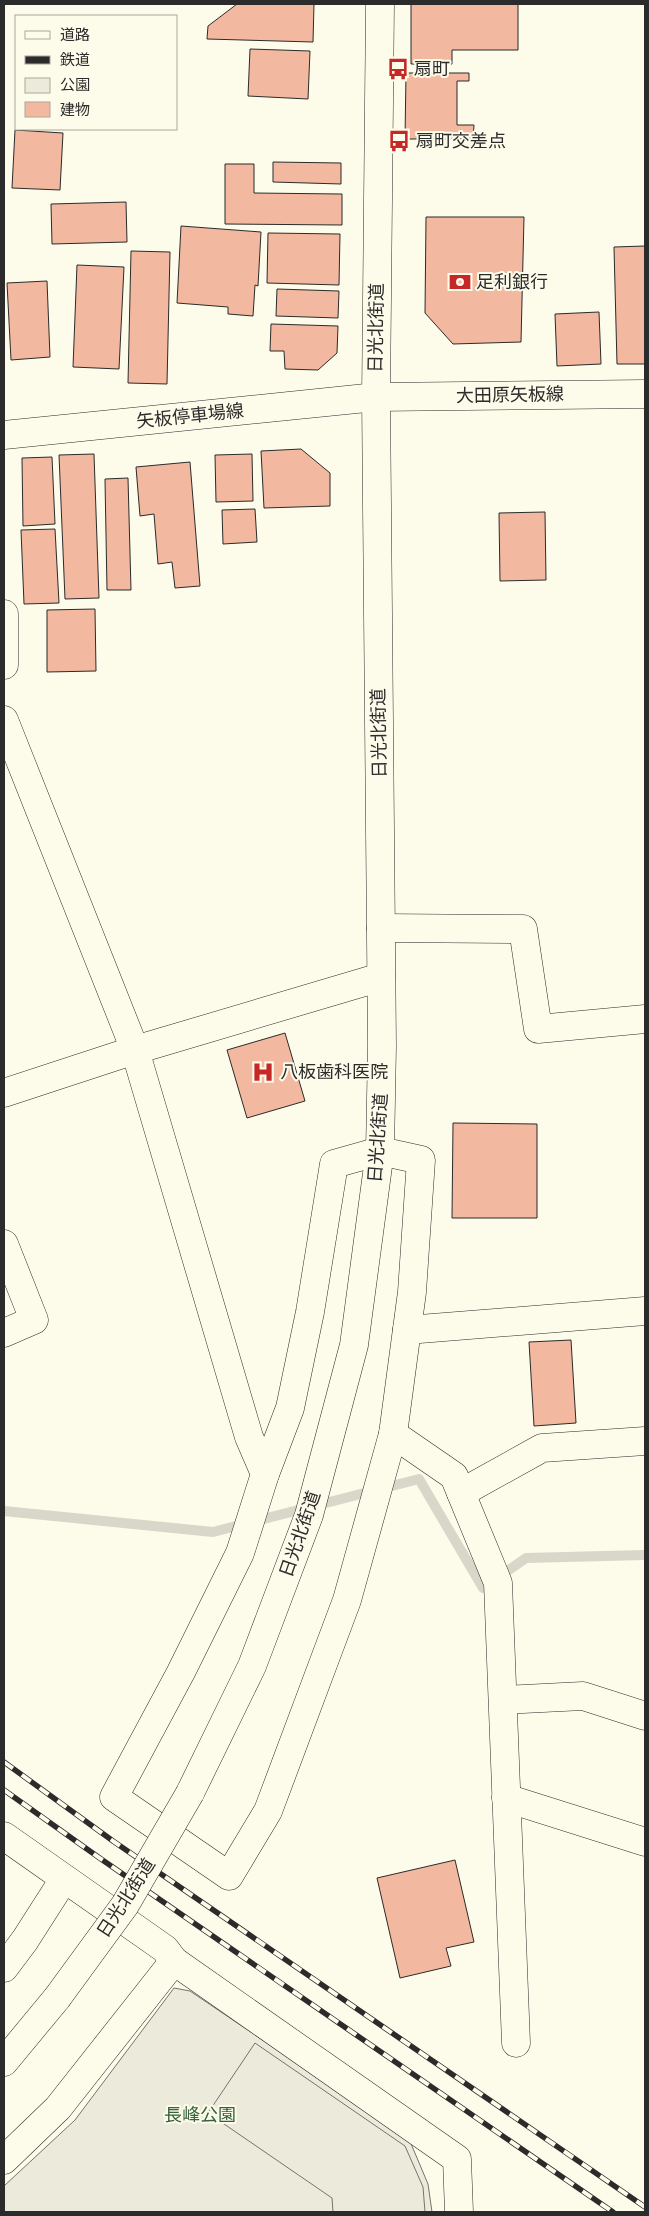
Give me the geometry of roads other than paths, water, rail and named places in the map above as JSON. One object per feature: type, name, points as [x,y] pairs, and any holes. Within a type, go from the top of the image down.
[{"type":"main road","name":"日光北街道","points":[[4,2062],[57,1998],[125,1904],[190,1793],[252,1666],[309,1515],[354,1345],[380,1151],[382,1046],[376,397],[380,4]]},
{"type":"main road","name":"大田原矢板線","points":[[376,397],[645,394]]},
{"type":"main road","name":"矢板停車場線","points":[[4,435],[376,397]]},
{"type":"main road","points":[[4,614],[4,666]]},
{"type":"main road","points":[[4,720],[135,1050],[249,1437],[265,1474]]},
{"type":"main road","points":[[381,928],[523,928],[538,1029],[645,1019]]},
{"type":"main road","points":[[4,1094],[135,1050],[381,977]]},
{"type":"main road","points":[[380,1151],[421,1160],[412,1292],[393,1434],[344,1609],[268,1811],[229,1876],[114,1797],[240,1553],[265,1474],[290,1408],[310,1312],[334,1164],[380,1151]]},
{"type":"main road","points":[[4,1244],[34,1320],[4,1333]]},
{"type":"main road","points":[[407,1330],[645,1311]]},
{"type":"main road","points":[[393,1434],[454,1476],[498,1583],[516,2043]]},
{"type":"main road","points":[[461,1493],[542,1448],[645,1441]]},
{"type":"main road","points":[[503,1700],[583,1696],[645,1716]]},
{"type":"main road","points":[[506,1798],[645,1842]]},
{"type":"main road","points":[[4,1836],[64,1880],[164,1948],[174,1961],[457,2159],[459,2212]]},
{"type":"main road","points":[[4,1968],[25,1940],[64,1880]]},
{"type":"main road","points":[[4,2160],[58,2108],[174,1961]]},
{"type":"waterway","points":[[4,1511],[213,1532],[419,1479],[483,1588],[526,1558],[645,1555]]},
{"type":"railway","points":[[4,1762],[113,1841],[645,2207]]},
{"type":"railway","points":[[4,1790],[613,2212]]},
{"type":"place","name":"扇町","points":[[398,69]]},
{"type":"place","name":"扇町交差点","points":[[399,141]]},
{"type":"place","name":"足利銀行","points":[[460,282]]},
{"type":"place","name":"八板歯科医院","points":[[263,1072]]},
{"type":"park label","name":"長峰公園","points":[[200,2115]]}]
